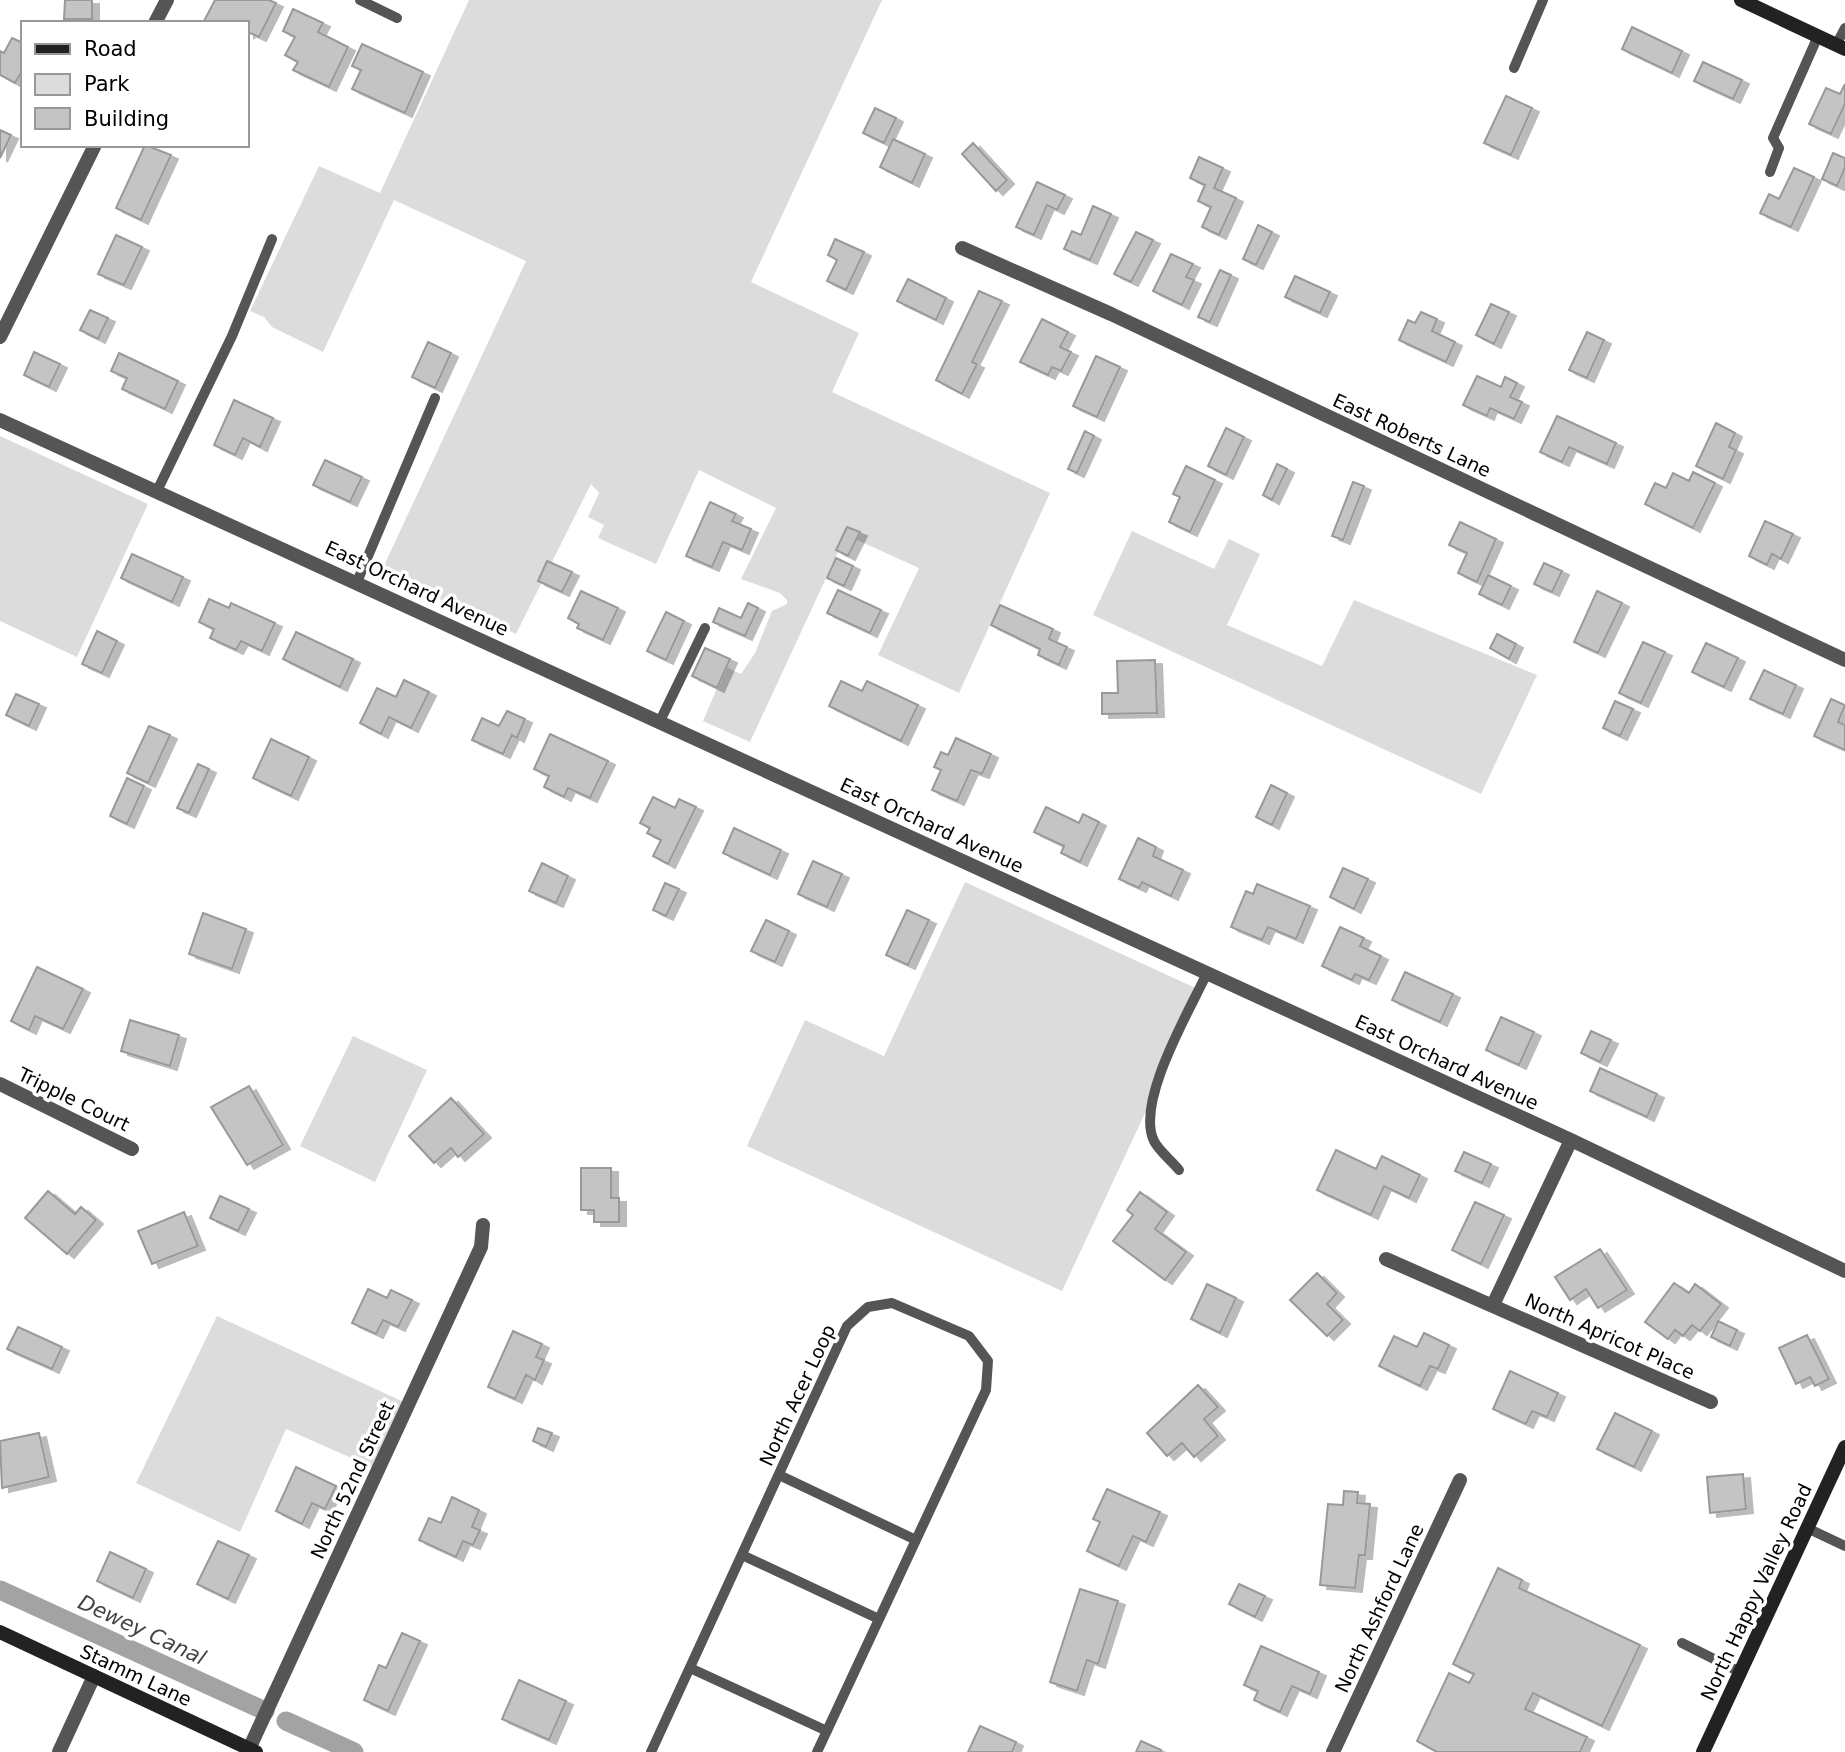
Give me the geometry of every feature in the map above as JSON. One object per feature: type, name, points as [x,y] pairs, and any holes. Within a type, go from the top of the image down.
[{"type":"street","points":[[156,21],[167,0]]},
{"type":"street","points":[[1741,0],[1841,47]]},
{"type":"street","points":[[0,337],[94,147]]},
{"type":"street","name":"East Roberts Lane","points":[[962,248],[1111,314],[1845,660]]},
{"type":"street","name":"East Orchard Avenue","points":[[0,420],[1571,1140],[1845,1271]]},
{"type":"street","name":"Tripple Court","points":[[0,1084],[132,1149]]},
{"type":"street","name":"North Apricot Place","points":[[1493,1305],[1571,1140]]},
{"type":"street","name":"North 52nd Street","points":[[253,1750],[481,1247],[483,1225]]},
{"type":"street","name":"North Apricot Place","points":[[1386,1259],[1712,1402]]},
{"type":"street","name":"North Happy Valley Road","points":[[1703,1752],[1845,1447]]},
{"type":"street","name":"North Ashford Lane","points":[[1333,1752],[1460,1480]]},
{"type":"street","name":"Stamm Lane","points":[[0,1632],[253,1750]]},
{"type":"street","points":[[59,1752],[94,1676]]},
{"type":"lane","points":[[360,0],[397,18]]},
{"type":"lane","points":[[1514,68],[1543,0]]},
{"type":"lane","points":[[1841,47],[1845,28]]},
{"type":"lane","points":[[1770,172],[1779,148],[1773,138],[1818,36]]},
{"type":"lane","points":[[157,491],[232,336],[272,239]]},
{"type":"lane","points":[[358,582],[435,398]]},
{"type":"lane","points":[[660,721],[705,628]]},
{"type":"lane","points":[[1179,1170],[1154,1140],[1150,1112],[1166,1060],[1207,973]]},
{"type":"lane","name":"North Acer Loop","points":[[652,1752],[847,1326],[868,1307],[891,1303],[969,1336],[988,1361],[986,1390],[817,1752]]},
{"type":"lane","points":[[779,1475],[916,1540]]},
{"type":"lane","points":[[1807,1528],[1845,1546]]},
{"type":"lane","points":[[742,1555],[879,1619]]},
{"type":"lane","points":[[1682,1643],[1740,1672]]},
{"type":"lane","points":[[690,1668],[827,1731]]},
{"type":"green space","points":[[469,0],[882,0],[751,282],[859,333],[832,392],[1050,493],[959,693],[878,655],[919,568],[846,535],[750,742],[703,721],[726,667],[741,674],[755,653],[772,611],[787,604],[787,600],[780,593],[741,579],[776,508],[699,470],[656,564],[598,538],[604,525],[588,517],[599,493],[591,484],[516,634],[381,572],[526,261],[394,200],[323,352],[272,327],[264,317],[250,311],[319,166],[380,193]]},
{"type":"green space","points":[[0,436],[148,504],[77,657],[0,621]]},
{"type":"green space","points":[[1132,531],[1214,569],[1229,539],[1260,554],[1227,625],[1322,666],[1354,600],[1537,675],[1481,794],[1093,615]]},
{"type":"green space","points":[[965,882],[1202,991],[1062,1291],[747,1146],[805,1020],[884,1056]]},
{"type":"green space","points":[[353,1036],[427,1070],[375,1182],[300,1146]]},
{"type":"green space","points":[[217,1316],[406,1403],[374,1468],[286,1429],[240,1532],[136,1483]]},
{"type":"building","points":[[65,0],[92,0],[92,19],[64,19]]},
{"type":"building","points":[[215,0],[269,0],[276,3],[259,37],[248,32],[248,21],[204,21]]},
{"type":"building","points":[[293,9],[323,23],[318,32],[348,47],[329,87],[293,70],[298,62],[285,55],[295,37],[283,31]]},
{"type":"building","points":[[1632,27],[1682,51],[1672,73],[1622,49]]},
{"type":"building","points":[[12,38],[21,42],[21,72],[15,83],[0,75],[0,51],[4,53]]},
{"type":"building","points":[[362,44],[423,72],[405,113],[352,89],[361,70],[352,66]]},
{"type":"building","points":[[1703,62],[1742,80],[1733,99],[1694,81]]},
{"type":"building","points":[[1845,84],[1845,104],[1831,134],[1809,124],[1826,88],[1840,94]]},
{"type":"building","points":[[1506,96],[1532,108],[1511,155],[1484,143]]},
{"type":"building","points":[[875,108],[896,118],[884,143],[863,133]]},
{"type":"building","points":[[0,130],[11,135],[0,158]]},
{"type":"building","points":[[893,139],[925,154],[912,183],[880,167]]},
{"type":"building","points":[[973,143],[1007,180],[996,191],[962,154]]},
{"type":"building","points":[[144,147],[171,155],[141,220],[116,208]]},
{"type":"building","points":[[1833,153],[1845,158],[1845,168],[1837,186],[1822,179]]},
{"type":"building","points":[[1199,157],[1223,168],[1214,188],[1236,198],[1219,235],[1202,227],[1211,207],[1198,201],[1205,185],[1190,178]]},
{"type":"building","points":[[1794,168],[1814,177],[1791,227],[1760,213],[1769,194],[1779,199]]},
{"type":"building","points":[[1037,182],[1065,195],[1057,210],[1047,205],[1034,235],[1016,227]]},
{"type":"building","points":[[1093,206],[1111,214],[1090,260],[1064,249],[1072,231],[1081,235]]},
{"type":"building","points":[[1258,225],[1272,232],[1256,265],[1243,259]]},
{"type":"building","points":[[1136,232],[1153,240],[1131,282],[1114,274]]},
{"type":"building","points":[[116,235],[142,247],[124,285],[98,274]]},
{"type":"building","points":[[835,239],[864,252],[846,290],[827,281],[837,260],[828,255]]},
{"type":"building","points":[[1171,254],[1193,264],[1186,277],[1194,280],[1182,305],[1153,291]]},
{"type":"building","points":[[1220,270],[1231,275],[1210,322],[1198,317]]},
{"type":"building","points":[[1295,276],[1330,292],[1320,313],[1285,297]]},
{"type":"building","points":[[908,279],[946,298],[936,320],[897,301]]},
{"type":"building","points":[[979,291],[1002,301],[972,362],[977,364],[962,394],[936,380]]},
{"type":"building","points":[[1491,304],[1509,312],[1494,344],[1476,335]]},
{"type":"building","points":[[90,310],[108,318],[98,339],[80,330]]},
{"type":"building","points":[[1421,312],[1437,319],[1432,331],[1455,342],[1446,362],[1399,340],[1408,320],[1415,323]]},
{"type":"building","points":[[1042,319],[1068,332],[1060,347],[1071,352],[1061,371],[1052,367],[1048,375],[1020,362]]},
{"type":"building","points":[[1587,332],[1604,340],[1587,378],[1569,370]]},
{"type":"building","points":[[428,342],[451,353],[435,388],[412,377]]},
{"type":"building","points":[[34,352],[60,364],[49,387],[24,375]]},
{"type":"building","points":[[119,353],[178,381],[165,409],[122,389],[127,378],[111,371]]},
{"type":"building","points":[[1096,356],[1120,367],[1097,417],[1073,406]]},
{"type":"building","points":[[1477,376],[1501,387],[1505,377],[1517,383],[1510,397],[1522,402],[1514,419],[1490,408],[1487,416],[1463,405]]},
{"type":"building","points":[[234,400],[273,418],[260,447],[243,438],[235,455],[214,445]]},
{"type":"building","points":[[1557,416],[1616,443],[1607,464],[1569,447],[1562,462],[1540,452]]},
{"type":"building","points":[[1716,423],[1735,433],[1729,447],[1736,450],[1723,479],[1696,466]]},
{"type":"building","points":[[1226,428],[1244,437],[1226,475],[1208,466]]},
{"type":"building","points":[[1085,431],[1094,436],[1077,473],[1068,469]]},
{"type":"building","points":[[325,460],[362,477],[350,502],[313,485]]},
{"type":"building","points":[[1277,464],[1287,469],[1272,500],[1263,495]]},
{"type":"building","points":[[1186,466],[1215,480],[1190,532],[1169,522],[1180,497],[1173,494]]},
{"type":"building","points":[[1693,472],[1715,483],[1693,528],[1645,504],[1655,483],[1666,488],[1673,473],[1689,481]]},
{"type":"building","points":[[1353,482],[1364,486],[1343,540],[1332,536]]},
{"type":"building","points":[[710,502],[736,514],[732,521],[751,529],[742,550],[723,542],[712,567],[686,556]]},
{"type":"building","points":[[1765,521],[1793,534],[1781,559],[1772,554],[1767,565],[1749,556]]},
{"type":"building","points":[[1460,522],[1496,539],[1477,582],[1458,573],[1467,553],[1449,545]]},
{"type":"building","points":[[847,527],[860,532],[848,556],[836,550]]},
{"type":"building","points":[[132,554],[183,577],[172,602],[121,578]]},
{"type":"building","points":[[836,558],[853,566],[844,586],[827,578]]},
{"type":"building","points":[[547,561],[572,572],[562,592],[538,581]]},
{"type":"building","points":[[1544,563],[1562,571],[1552,592],[1534,584]]},
{"type":"building","points":[[1488,575],[1511,586],[1502,605],[1479,594]]},
{"type":"building","points":[[838,590],[881,610],[870,633],[827,613]]},
{"type":"building","points":[[581,591],[618,608],[603,640],[577,628],[579,624],[568,618]]},
{"type":"building","points":[[1597,591],[1622,603],[1598,653],[1574,642]]},
{"type":"building","points":[[209,599],[229,608],[231,603],[275,623],[262,651],[241,641],[236,650],[210,638],[214,629],[199,622]]},
{"type":"building","points":[[748,603],[758,608],[745,636],[713,622],[719,608],[741,618]]},
{"type":"building","points":[[1000,605],[1053,629],[1049,639],[1067,647],[1059,665],[1038,655],[1040,649],[991,625]]},
{"type":"building","points":[[666,612],[684,621],[666,660],[647,651]]},
{"type":"building","points":[[97,631],[117,641],[102,673],[82,664]]},
{"type":"building","points":[[296,632],[353,659],[340,687],[283,659]]},
{"type":"building","points":[[1497,634],[1516,644],[1509,659],[1490,648]]},
{"type":"building","points":[[1643,642],[1665,652],[1641,703],[1619,693]]},
{"type":"building","points":[[1706,643],[1738,658],[1724,687],[1692,672]]},
{"type":"building","points":[[705,648],[730,659],[717,688],[692,676]]},
{"type":"building","points":[[1155,660],[1157,713],[1102,714],[1102,693],[1118,693],[1117,661]]},
{"type":"building","points":[[1764,670],[1796,685],[1783,714],[1750,699]]},
{"type":"building","points":[[404,680],[429,692],[411,728],[389,717],[381,734],[360,723],[377,688],[396,697]]},
{"type":"building","points":[[841,681],[862,691],[867,681],[918,705],[901,741],[829,706]]},
{"type":"building","points":[[16,694],[39,704],[29,726],[6,715]]},
{"type":"building","points":[[1831,699],[1845,705],[1838,722],[1845,725],[1845,750],[1814,736]]},
{"type":"building","points":[[1615,701],[1633,709],[1620,736],[1603,728]]},
{"type":"building","points":[[507,711],[525,719],[517,738],[512,735],[503,754],[472,740],[482,718],[499,726]]},
{"type":"building","points":[[149,726],[170,735],[148,783],[127,773]]},
{"type":"building","points":[[550,734],[608,761],[590,798],[568,788],[564,797],[544,787],[549,776],[534,769]]},
{"type":"building","points":[[956,738],[991,754],[982,774],[971,770],[957,801],[932,790],[941,770],[934,767],[941,752],[948,755]]},
{"type":"building","points":[[271,739],[309,757],[291,796],[253,778]]},
{"type":"building","points":[[198,764],[209,769],[189,813],[177,808]]},
{"type":"building","points":[[127,778],[144,786],[127,824],[110,816]]},
{"type":"building","points":[[1271,785],[1287,793],[1272,825],[1256,817]]},
{"type":"building","points":[[653,797],[675,808],[679,799],[696,807],[668,864],[653,856],[661,840],[647,833],[650,828],[640,823]]},
{"type":"building","points":[[1046,807],[1079,823],[1083,814],[1099,822],[1080,862],[1061,853],[1064,846],[1034,832]]},
{"type":"building","points":[[734,828],[781,850],[770,875],[723,853]]},
{"type":"building","points":[[1138,838],[1156,847],[1153,856],[1183,870],[1171,896],[1142,882],[1139,888],[1119,879]]},
{"type":"building","points":[[813,861],[842,874],[827,907],[798,894]]},
{"type":"building","points":[[542,863],[568,876],[556,903],[529,891]]},
{"type":"building","points":[[1343,868],[1368,879],[1354,909],[1330,897]]},
{"type":"building","points":[[665,883],[679,889],[666,916],[653,910]]},
{"type":"building","points":[[1257,884],[1310,906],[1296,939],[1268,927],[1262,940],[1231,927],[1246,891],[1253,894]]},
{"type":"building","points":[[907,910],[929,920],[908,965],[886,955]]},
{"type":"building","points":[[203,913],[246,929],[232,969],[189,954]]},
{"type":"building","points":[[766,920],[789,931],[775,962],[751,951]]},
{"type":"building","points":[[1340,927],[1364,938],[1360,946],[1381,956],[1369,980],[1355,974],[1352,980],[1322,966]]},
{"type":"building","points":[[37,967],[83,989],[63,1029],[35,1016],[29,1030],[11,1021]]},
{"type":"building","points":[[1405,972],[1453,994],[1440,1022],[1392,1000]]},
{"type":"building","points":[[1501,1017],[1534,1032],[1519,1065],[1486,1050]]},
{"type":"building","points":[[130,1020],[179,1035],[170,1066],[121,1051]]},
{"type":"building","points":[[1591,1031],[1611,1040],[1600,1062],[1581,1053]]},
{"type":"building","points":[[1600,1068],[1657,1094],[1647,1117],[1590,1091]]},
{"type":"building","points":[[249,1086],[283,1145],[247,1165],[211,1107]]},
{"type":"building","points":[[451,1098],[484,1134],[458,1157],[451,1148],[434,1163],[409,1136]]},
{"type":"building","points":[[1336,1150],[1376,1169],[1382,1156],[1420,1175],[1409,1198],[1384,1186],[1371,1215],[1317,1190]]},
{"type":"building","points":[[1464,1152],[1491,1164],[1482,1183],[1455,1171]]},
{"type":"building","points":[[581,1168],[611,1168],[611,1198],[619,1198],[619,1222],[594,1222],[594,1210],[581,1210]]},
{"type":"building","points":[[48,1191],[75,1214],[81,1207],[96,1220],[67,1254],[25,1218]]},
{"type":"building","points":[[1140,1192],[1167,1212],[1155,1229],[1186,1252],[1165,1280],[1113,1241],[1133,1215],[1127,1210]]},
{"type":"building","points":[[220,1196],[249,1209],[238,1231],[210,1218]]},
{"type":"building","points":[[1475,1202],[1504,1215],[1481,1264],[1452,1250]]},
{"type":"building","points":[[184,1212],[198,1246],[152,1264],[138,1231]]},
{"type":"building","points":[[1600,1249],[1627,1290],[1598,1308],[1586,1289],[1570,1300],[1555,1277]]},
{"type":"building","points":[[1317,1273],[1337,1293],[1327,1304],[1343,1320],[1327,1336],[1290,1300]]},
{"type":"building","points":[[1674,1283],[1689,1293],[1695,1284],[1721,1304],[1700,1331],[1692,1325],[1683,1336],[1675,1330],[1668,1339],[1645,1322]]},
{"type":"building","points":[[1207,1284],[1236,1298],[1220,1333],[1191,1319]]},
{"type":"building","points":[[368,1289],[387,1298],[391,1290],[412,1300],[398,1327],[383,1320],[376,1334],[352,1323]]},
{"type":"building","points":[[1718,1321],[1737,1330],[1730,1346],[1711,1337]]},
{"type":"building","points":[[18,1327],[62,1347],[52,1369],[7,1349]]},
{"type":"building","points":[[513,1331],[542,1344],[536,1357],[544,1360],[535,1380],[526,1375],[515,1399],[488,1387]]},
{"type":"building","points":[[1424,1333],[1449,1345],[1438,1369],[1430,1366],[1420,1386],[1379,1366],[1394,1336],[1417,1347]]},
{"type":"building","points":[[1807,1335],[1829,1379],[1815,1386],[1810,1377],[1796,1384],[1779,1348]]},
{"type":"building","points":[[1510,1371],[1558,1393],[1547,1417],[1532,1411],[1526,1424],[1493,1409]]},
{"type":"building","points":[[1198,1385],[1218,1407],[1204,1419],[1218,1436],[1194,1457],[1182,1443],[1167,1456],[1147,1433]]},
{"type":"building","points":[[1615,1413],[1652,1431],[1634,1467],[1597,1449]]},
{"type":"building","points":[[538,1428],[552,1433],[546,1447],[533,1441]]},
{"type":"building","points":[[39,1433],[49,1477],[2,1488],[0,1441]]},
{"type":"building","points":[[296,1467],[336,1486],[325,1509],[312,1503],[302,1524],[276,1511]]},
{"type":"building","points":[[1743,1474],[1746,1509],[1710,1513],[1707,1477]]},
{"type":"building","points":[[1107,1489],[1160,1512],[1146,1542],[1133,1536],[1119,1566],[1087,1551],[1100,1522],[1093,1519]]},
{"type":"building","points":[[1344,1491],[1358,1492],[1357,1503],[1370,1504],[1365,1555],[1359,1555],[1355,1588],[1320,1585],[1328,1504],[1343,1505]]},
{"type":"building","points":[[452,1497],[479,1510],[472,1527],[480,1530],[473,1545],[463,1541],[456,1557],[419,1540],[429,1518],[441,1523]]},
{"type":"building","points":[[218,1541],[249,1555],[228,1599],[197,1584]]},
{"type":"building","points":[[110,1552],[146,1569],[133,1598],[97,1581]]},
{"type":"building","points":[[1498,1568],[1522,1580],[1519,1588],[1640,1645],[1602,1726],[1533,1693],[1525,1709],[1587,1737],[1580,1752],[1437,1752],[1417,1741],[1449,1673],[1469,1683],[1474,1674],[1453,1664]]},
{"type":"building","points":[[1239,1584],[1265,1596],[1255,1617],[1229,1604]]},
{"type":"building","points":[[1080,1589],[1118,1601],[1098,1664],[1087,1660],[1077,1691],[1050,1682]]},
{"type":"building","points":[[402,1633],[420,1641],[388,1711],[364,1700],[379,1665],[386,1668]]},
{"type":"building","points":[[1261,1646],[1319,1672],[1310,1694],[1292,1686],[1280,1712],[1254,1700],[1258,1691],[1244,1685]]},
{"type":"building","points":[[519,1680],[566,1701],[549,1740],[502,1719]]},
{"type":"building","points":[[980,1726],[1016,1742],[1012,1752],[968,1752]]},
{"type":"building","points":[[1141,1741],[1161,1750],[1161,1752],[1136,1752]]},
{"type":"waterway","name":"Dewey Canal","points":[[0,1590],[265,1711]]},
{"type":"waterway","name":"Dewey Canal","points":[[286,1721],[354,1752]]}]
